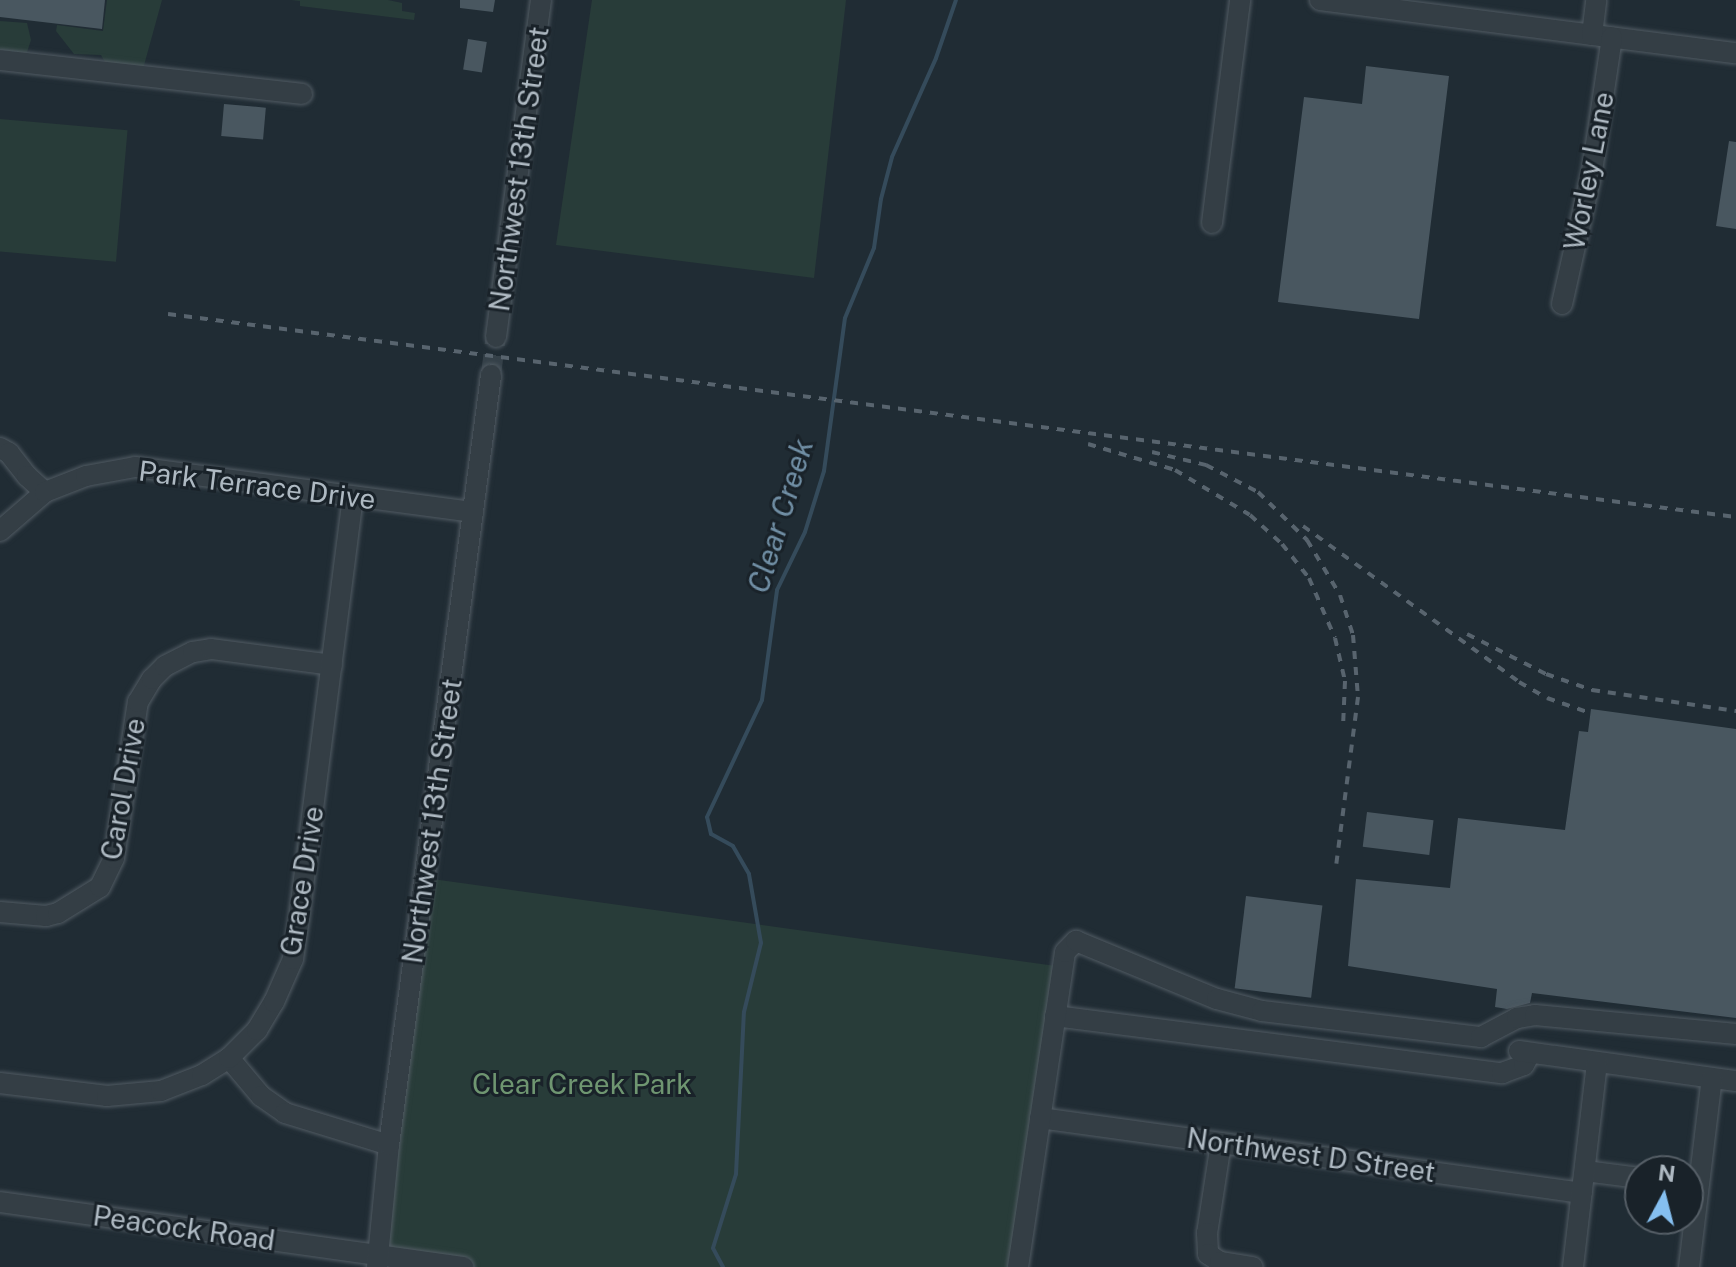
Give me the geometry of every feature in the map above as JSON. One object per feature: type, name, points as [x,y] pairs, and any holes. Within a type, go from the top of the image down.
[{"type":"street","name":"Northwest 13th Street","points":[[496,337],[541,0]]},
{"type":"street","points":[[1212,223],[1240,0]]},
{"type":"street","points":[[1320,0],[1443,8],[1602,36],[1736,53]]},
{"type":"street","name":"Worley Lane","points":[[1562,304],[1592,171],[1611,60],[1602,36],[1596,0]]},
{"type":"street","points":[[0,60],[302,94]]},
{"type":"street","name":"Northwest 13th Street","points":[[378,1261],[389,1145],[491,375]]},
{"type":"street","points":[[0,448],[9,453],[45,492]]},
{"type":"street","name":"Park Terrace Drive","points":[[1,526],[45,492],[86,476],[135,467],[473,512]]},
{"type":"street","name":"Grace Drive","points":[[0,1083],[126,1097],[161,1091],[202,1075],[229,1058],[257,1030],[274,1002],[293,959],[353,497]]},
{"type":"street","name":"Carol Drive","points":[[0,912],[46,916],[58,913],[100,887],[114,858],[138,702],[152,679],[165,666],[182,656],[211,649],[332,665]]},
{"type":"street","points":[[1018,1267],[1065,952],[1076,941],[1217,999],[1262,1011],[1481,1037],[1517,1018],[1583,1017],[1736,1034]]},
{"type":"street","points":[[1055,1016],[1502,1073],[1524,1065],[1525,1052],[1736,1081]]},
{"type":"street","points":[[229,1058],[261,1096],[285,1113],[389,1145]]},
{"type":"street","points":[[1573,1267],[1597,1063]]},
{"type":"street","points":[[1698,1155],[1712,1078]]},
{"type":"street","name":"Northwest D Street","points":[[1040,1118],[1582,1193]]},
{"type":"street","points":[[1221,1143],[1207,1233],[1208,1254],[1220,1262],[1253,1267]]},
{"type":"street","points":[[1585,1171],[1624,1176]]},
{"type":"street","name":"Peacock Road","points":[[0,1202],[378,1261],[463,1267]]},
{"type":"street","points":[[1689,1267],[1691,1235]]},
{"type":"green space","points":[[107,0],[162,0],[143,69],[107,66],[101,55],[74,54],[56,31],[57,25],[103,31]]},
{"type":"green space","points":[[291,0],[388,0],[402,3],[402,11],[415,13],[414,20],[300,6],[300,1]]},
{"type":"green space","points":[[592,0],[846,0],[814,278],[556,245]]},
{"type":"green space","points":[[0,21],[27,23],[31,40],[27,52],[22,55],[0,53]]},
{"type":"green space","points":[[0,119],[128,130],[116,262],[0,252]]},
{"type":"green space","name":"Clear Creek Park","points":[[425,878],[1063,967],[1018,1267],[377,1267]]},
{"type":"building","points":[[0,0],[105,0],[102,29],[0,17]]},
{"type":"building","points":[[460,0],[495,0],[493,12],[460,8]]},
{"type":"building","points":[[468,39],[487,42],[482,73],[463,70]]},
{"type":"building","points":[[1366,66],[1449,76],[1419,319],[1278,302],[1304,97],[1362,104]]},
{"type":"building","points":[[224,104],[266,108],[263,140],[221,136]]},
{"type":"building","points":[[1729,141],[1736,142],[1736,229],[1716,226]]},
{"type":"building","points":[[1591,709],[1736,729],[1736,1018],[1532,993],[1530,1003],[1507,1009],[1495,1007],[1497,989],[1348,966],[1356,879],[1450,888],[1458,818],[1565,830],[1579,731],[1588,732]]},
{"type":"building","points":[[1367,812],[1434,820],[1429,855],[1363,847]]},
{"type":"building","points":[[1246,896],[1322,905],[1311,998],[1235,988]]},
{"type":"waterway","name":"Clear Creek","points":[[723,1267],[713,1248],[736,1174],[744,1012],[761,943],[749,874],[733,846],[711,834],[707,817],[762,700],[777,590],[805,532],[824,471],[845,318],[874,248],[881,199],[892,157],[936,58],[956,0]]},
{"type":"tunnel","points":[[491,375],[496,337]]},
{"type":"railway","points":[[168,314],[1736,517]]},
{"type":"railway","points":[[1088,444],[1175,470],[1250,515],[1282,544],[1309,578],[1335,638],[1345,681],[1343,726]]},
{"type":"railway","points":[[1152,452],[1206,465],[1258,492],[1307,540],[1340,595],[1353,635],[1358,697],[1336,867]]},
{"type":"railway","points":[[1303,526],[1519,682],[1547,698],[1590,713]]},
{"type":"railway","points":[[1467,634],[1546,674],[1592,690],[1736,711]]}]
